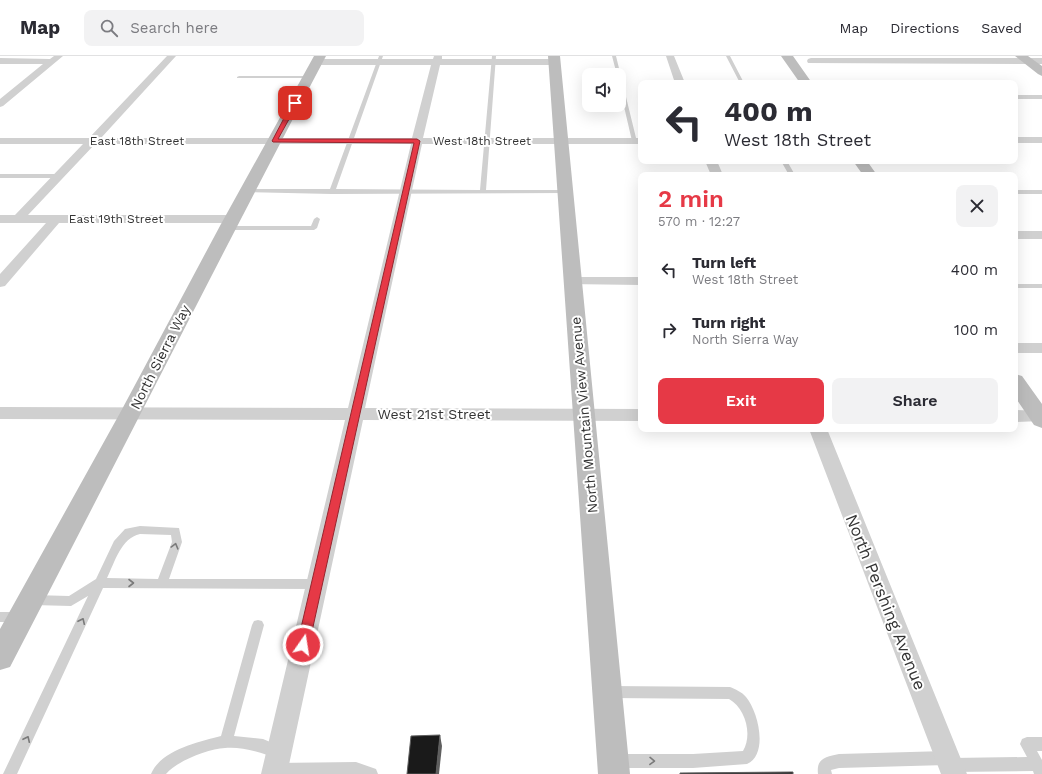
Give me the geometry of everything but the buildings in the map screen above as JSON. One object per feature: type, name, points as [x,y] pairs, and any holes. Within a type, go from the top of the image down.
[{"type":"street","points":[[18,219],[172,56]]},
{"type":"street","points":[[670,56],[679,80]]},
{"type":"street","points":[[787,56],[804,80]]},
{"type":"street","points":[[0,61],[55,59]]},
{"type":"street","points":[[0,104],[55,59]]},
{"type":"street","points":[[315,65],[380,59],[554,59]]},
{"type":"street","points":[[274,772],[417,141],[437,59]]},
{"type":"street","name":"North Mountain View Avenue","points":[[554,59],[613,767]]},
{"type":"street","points":[[811,61],[1024,59],[1041,68]]},
{"type":"street","name":"North Sierra Way","points":[[0,657],[18,611],[131,413],[229,224],[315,65]]},
{"type":"street","points":[[1018,140],[1042,140]]},
{"type":"street","name":"East 18th Street","points":[[0,141],[275,141]]},
{"type":"street","name":"West 18th Street","points":[[275,141],[638,141]]},
{"type":"street","name":"East 19th Street","points":[[0,219],[56,219],[229,224]]},
{"type":"street","points":[[0,283],[56,219]]},
{"type":"street","points":[[1018,235],[1042,235]]},
{"type":"street","points":[[572,281],[638,281]]},
{"type":"street","points":[[1018,348],[1042,348]]},
{"type":"street","points":[[1018,387],[1034,412]]},
{"type":"street","name":"West 21st Street","points":[[0,413],[638,415]]},
{"type":"street","name":"North Pershing Avenue","points":[[819,432],[951,766]]},
{"type":"lane","points":[[614,56],[617,68]]},
{"type":"lane","points":[[728,56],[740,80]]},
{"type":"lane","points":[[332,192],[349,141],[380,59]]},
{"type":"lane","points":[[483,192],[486,141],[494,59]]},
{"type":"lane","points":[[239,77],[315,65]]},
{"type":"lane","points":[[1018,97],[1042,97]]},
{"type":"lane","points":[[626,99],[638,141]]},
{"type":"lane","points":[[0,176],[59,176]]},
{"type":"lane","points":[[247,191],[565,192]]},
{"type":"lane","points":[[1018,192],[1042,192]]},
{"type":"lane","points":[[229,224],[314,228],[317,219]]},
{"type":"lane","points":[[1018,286],[1040,288]]},
{"type":"lane","points":[[10,774],[118,544],[129,532],[140,530],[175,531],[178,542],[162,583]]},
{"type":"lane","points":[[18,611],[71,601],[100,583],[317,584]]},
{"type":"lane","points":[[226,741],[258,625]]},
{"type":"lane","points":[[607,692],[730,693],[740,699],[747,709],[753,731],[753,745],[747,757],[613,767]]},
{"type":"lane","points":[[158,774],[160,769],[182,755],[226,741],[263,746],[279,752]]},
{"type":"lane","points":[[825,774],[824,767],[828,763],[839,761],[1039,769],[1027,744],[1042,744]]},
{"type":"lane","points":[[274,772],[356,769],[371,774]]},
{"type":"route","points":[[295,103],[275,141],[417,141],[303,645]]}]
